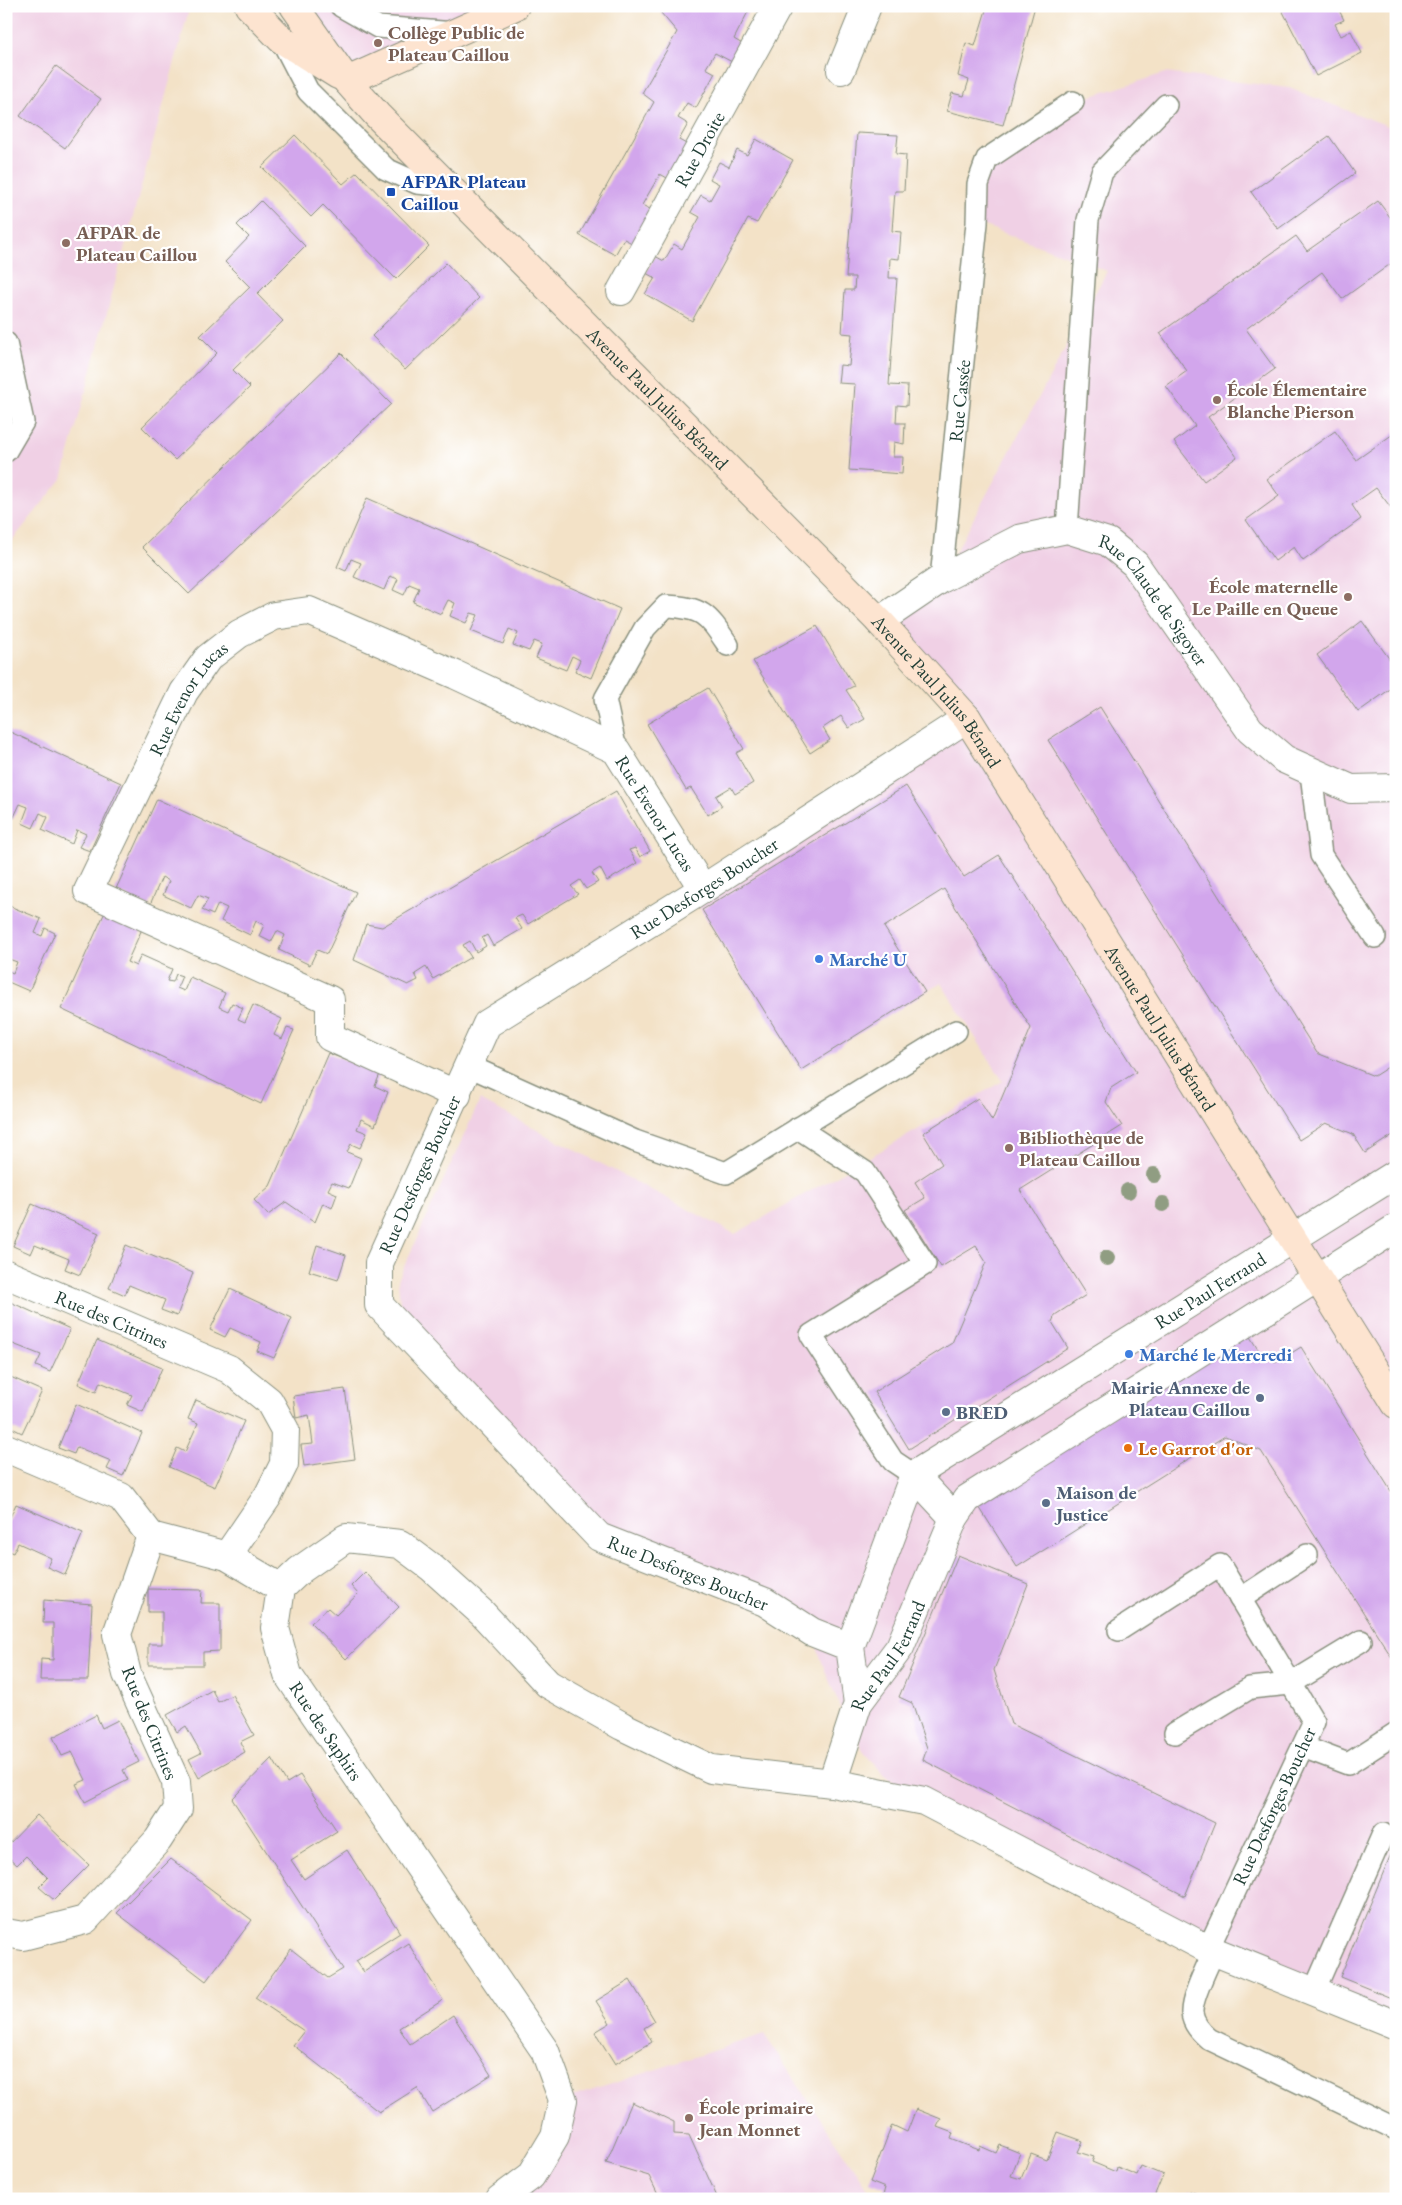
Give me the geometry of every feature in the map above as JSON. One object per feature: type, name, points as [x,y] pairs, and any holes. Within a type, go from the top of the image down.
[{"type":"main road","points":[[249,6],[280,39],[347,81]]},
{"type":"main road","points":[[294,6],[347,81]]},
{"type":"main road","points":[[347,81],[515,6]]},
{"type":"main road","name":"Avenue Paul Julius Bénard","points":[[347,81],[377,115],[879,621],[967,718],[1396,1404]]},
{"type":"street","name":"Rue Droite","points":[[620,291],[778,6]]},
{"type":"street","points":[[841,70],[867,6]]},
{"type":"street","name":"Rue Claude de Sigoyer","points":[[879,621],[941,580],[1019,539],[1067,529],[1108,542],[1136,564],[1250,730],[1284,760],[1352,789],[1396,788]]},
{"type":"street","name":"Rue Evenor Lucas","points":[[457,1094],[330,1037],[330,1000],[88,891],[184,692],[208,658],[239,634],[274,616],[309,611],[456,675],[616,750],[703,889]]},
{"type":"street","name":"Rue Desforges Boucher","points":[[850,1647],[812,1632],[765,1602],[600,1537],[379,1305],[379,1263],[487,1024],[703,889],[967,718]]},
{"type":"street","name":"Rue Paul Ferrand","points":[[858,1703],[850,1647],[914,1475],[1396,1174]]},
{"type":"street","name":"Rue Paul Ferrand","points":[[858,1703],[900,1647],[954,1518],[967,1499],[1396,1228]]},
{"type":"street","name":"Rue des Citrines","points":[[6,1274],[229,1369],[269,1401],[285,1430],[284,1464],[268,1496],[228,1556]]},
{"type":"street","points":[[6,1448],[122,1497],[151,1536],[228,1556],[281,1588],[300,1570],[346,1538],[400,1544],[482,1613],[548,1684],[622,1726],[711,1769],[832,1783],[924,1801],[1211,1950],[1396,2026]]},
{"type":"street","points":[[914,1475],[954,1518]]},
{"type":"street","name":"Rue des Citrines","points":[[6,1933],[23,1936],[85,1920],[158,1840],[178,1809],[176,1782],[127,1674],[118,1634],[151,1536]]},
{"type":"street","name":"Rue des Saphirs","points":[[281,1588],[275,1628],[288,1675],[545,2051],[563,2100],[555,2136],[530,2176],[500,2199]]},
{"type":"street","points":[[832,1783],[858,1703]]},
{"type":"lane","points":[[341,6],[378,28],[455,33]]},
{"type":"lane","points":[[280,39],[308,91],[386,169],[417,183],[448,186]]},
{"type":"lane","name":"Rue Cassée","points":[[941,580],[977,223],[978,184],[987,159],[1073,102]]},
{"type":"lane","points":[[1067,529],[1088,220],[1102,172],[1166,105]]},
{"type":"lane","points":[[6,343],[23,422],[6,451]]},
{"type":"lane","points":[[616,750],[605,699],[645,628],[666,606],[689,607],[710,618],[728,645]]},
{"type":"lane","points":[[1311,773],[1321,855],[1375,937]]},
{"type":"lane","points":[[469,1066],[635,1141],[726,1173],[956,1031]]},
{"type":"lane","points":[[798,1128],[865,1172],[925,1264],[811,1335],[892,1461],[914,1475]]},
{"type":"lane","points":[[1240,1599],[1307,1555]]},
{"type":"lane","name":"Rue Desforges Boucher","points":[[1119,1630],[1220,1565],[1314,1722],[1211,1950],[1192,2013],[1197,2028],[1209,2039],[1396,2129]]},
{"type":"lane","points":[[1175,1733],[1250,1688],[1290,1684],[1362,1641]]},
{"type":"lane","points":[[1302,1747],[1348,1764],[1396,1733]]},
{"type":"lane","points":[[1314,1991],[1383,1834]]},
{"type":"shaded area","name":"AFPAR de Plateau Caillou","points":[[6,6],[190,6],[62,479],[6,548]]},
{"type":"shaded area","name":"Collège Public de Plateau Caillou","points":[[294,6],[515,6],[347,81]]},
{"type":"shaded area","points":[[1165,73],[1289,88],[1396,129],[1396,2025],[924,1801],[889,1779],[866,1755],[847,1723],[824,1668],[812,1632],[599,1537],[401,1316],[398,1280],[480,1100],[735,1234],[1003,1081],[941,983],[801,1070],[692,896],[967,718],[879,621],[941,579],[1107,271],[977,223],[987,159],[1073,102]]},
{"type":"shaded area","name":"École primaire Jean Monnet","points":[[764,2034],[874,2199],[500,2199],[531,2176],[563,2100]]},
{"type":"building","points":[[665,6],[751,6],[734,39],[744,45],[734,63],[715,53],[706,68],[715,73],[696,108],[687,103],[678,118],[688,124],[679,140],[688,145],[669,179],[660,174],[642,205],[652,210],[634,244],[624,239],[615,255],[579,235],[654,102],[642,93],[677,32],[661,13]]},
{"type":"building","points":[[973,6],[1035,6],[1003,125],[947,111],[952,93],[964,96],[969,80],[958,76],[966,43],[975,46],[986,10]]},
{"type":"building","points":[[1280,6],[1337,6],[1344,20],[1335,24],[1341,36],[1351,31],[1362,53],[1316,76]]},
{"type":"building","points":[[56,66],[101,99],[65,148],[20,116]]},
{"type":"building","points":[[857,133],[898,135],[896,154],[906,155],[904,191],[895,191],[892,231],[901,232],[899,259],[890,258],[889,278],[897,278],[889,385],[908,386],[907,406],[897,405],[896,423],[905,423],[904,444],[894,442],[893,457],[903,457],[902,474],[849,470],[855,384],[838,383],[840,365],[849,366],[852,334],[842,333],[845,290],[854,290],[855,277],[846,277]]},
{"type":"building","points":[[295,135],[343,184],[357,172],[429,246],[396,279],[323,205],[311,217],[262,167]]},
{"type":"building","points":[[1329,136],[1355,173],[1278,229],[1251,192]]},
{"type":"building","points":[[756,139],[793,160],[757,223],[748,219],[692,321],[645,294],[655,278],[646,273],[655,256],[664,261],[674,244],[682,249],[700,217],[691,212],[701,195],[710,200],[719,184],[710,179],[719,162],[729,167],[737,150],[747,155]]},
{"type":"building","points":[[261,201],[305,246],[257,294],[283,321],[233,370],[250,387],[175,460],[142,427],[217,353],[200,336],[250,287],[225,262],[249,237],[237,225]]},
{"type":"building","points":[[1378,201],[1396,225],[1396,260],[1342,299],[1322,272],[1246,329],[1275,369],[1208,417],[1237,457],[1204,481],[1174,442],[1195,426],[1166,386],[1187,371],[1160,333],[1296,236],[1307,251]]},
{"type":"building","points":[[446,263],[479,298],[405,370],[372,336]]},
{"type":"building","points":[[341,353],[391,404],[189,594],[142,547]]},
{"type":"building","points":[[1335,431],[1356,460],[1396,432],[1396,506],[1392,509],[1376,488],[1352,505],[1361,519],[1303,561],[1294,547],[1275,561],[1246,520],[1279,496],[1267,479]]},
{"type":"building","points":[[367,498],[620,609],[591,678],[575,671],[580,660],[572,656],[566,670],[536,658],[542,644],[534,641],[529,651],[513,645],[518,633],[509,629],[503,644],[471,631],[478,615],[471,613],[466,623],[450,616],[455,603],[448,600],[441,614],[413,602],[419,588],[409,584],[404,595],[393,590],[398,579],[390,576],[384,590],[354,577],[361,563],[351,559],[346,571],[337,567]]},
{"type":"building","points":[[1362,621],[1396,668],[1396,685],[1358,712],[1317,655]]},
{"type":"building","points":[[817,626],[854,686],[846,690],[865,719],[849,728],[841,716],[823,728],[830,740],[810,753],[753,661]]},
{"type":"building","points":[[708,688],[744,749],[736,753],[753,783],[735,794],[731,787],[716,796],[722,806],[708,815],[691,788],[686,790],[647,724]]},
{"type":"building","points":[[1100,707],[1317,1053],[1374,1076],[1396,1062],[1396,1133],[1365,1153],[1353,1134],[1326,1123],[1299,1140],[1048,740]]},
{"type":"building","points":[[6,730],[121,783],[90,851],[79,847],[86,834],[77,830],[72,844],[42,830],[48,817],[40,813],[33,828],[22,823],[28,807],[20,804],[13,819],[6,816]]},
{"type":"building","name":"Bibliothèque de Plateau Caillou","points":[[906,786],[964,877],[999,855],[1136,1072],[1111,1088],[1106,1102],[1122,1126],[1020,1190],[1086,1295],[1055,1315],[1052,1322],[1068,1348],[909,1449],[874,1392],[952,1343],[986,1262],[976,1246],[941,1267],[905,1210],[925,1198],[915,1182],[942,1164],[923,1133],[978,1098],[992,1121],[1031,1028],[944,889],[884,927],[925,992],[801,1070],[702,910]]},
{"type":"building","points":[[616,791],[650,851],[640,857],[635,848],[629,850],[637,863],[607,881],[600,868],[592,873],[598,882],[586,889],[580,880],[571,886],[578,894],[528,924],[522,915],[515,918],[522,929],[493,946],[487,935],[482,938],[486,946],[476,952],[470,941],[463,945],[471,957],[433,979],[426,967],[415,974],[418,980],[408,985],[354,960],[366,924],[382,927]]},
{"type":"building","points":[[157,799],[356,892],[327,954],[317,950],[310,965],[279,950],[285,935],[277,931],[271,942],[259,936],[264,925],[256,921],[250,935],[221,921],[227,908],[218,904],[213,915],[202,910],[208,899],[198,895],[191,908],[163,895],[169,881],[162,877],[149,907],[115,891]]},
{"type":"building","points":[[7,905],[41,919],[35,933],[42,936],[45,928],[55,933],[29,991],[6,981],[6,970],[13,973],[17,962],[6,958]]},
{"type":"building","points":[[105,912],[142,929],[127,962],[136,966],[141,955],[172,969],[167,981],[173,982],[176,974],[182,976],[177,988],[184,991],[190,977],[225,993],[219,1007],[228,1011],[232,1003],[243,1008],[238,1019],[245,1022],[253,1005],[282,1019],[274,1035],[282,1039],[287,1028],[294,1030],[261,1104],[61,1009]]},
{"type":"building","points":[[328,1053],[380,1074],[375,1086],[388,1092],[375,1126],[361,1119],[357,1129],[367,1133],[360,1148],[351,1144],[347,1152],[361,1158],[349,1188],[332,1182],[328,1190],[337,1194],[332,1208],[323,1203],[315,1222],[286,1202],[268,1215],[254,1200],[270,1186]]},
{"type":"building","points":[[32,1204],[99,1233],[80,1275],[65,1269],[69,1259],[35,1245],[31,1254],[13,1246]]},
{"type":"building","points":[[126,1245],[193,1273],[177,1316],[161,1310],[165,1300],[129,1285],[125,1295],[109,1288]]},
{"type":"building","points":[[317,1245],[346,1255],[338,1280],[309,1271]]},
{"type":"building","points":[[230,1289],[292,1318],[274,1358],[257,1351],[261,1342],[230,1328],[225,1337],[210,1330]]},
{"type":"building","points":[[6,1300],[70,1329],[50,1372],[36,1366],[41,1355],[8,1342],[6,1345]]},
{"type":"building","points":[[1247,1332],[1262,1356],[1277,1362],[1301,1347],[1396,1499],[1396,1664],[1261,1451],[1225,1436],[1017,1567],[976,1502]]},
{"type":"building","points":[[97,1340],[162,1368],[143,1412],[127,1405],[132,1395],[100,1382],[96,1392],[78,1384]]},
{"type":"building","points":[[6,1375],[42,1391],[22,1433],[6,1425],[10,1419],[6,1417]]},
{"type":"building","points":[[345,1389],[355,1459],[304,1466],[301,1445],[313,1444],[309,1415],[296,1418],[293,1396]]},
{"type":"building","points":[[196,1400],[244,1421],[215,1487],[169,1467],[177,1448],[185,1452],[198,1423],[188,1419]]},
{"type":"building","points":[[76,1404],[142,1433],[123,1476],[107,1469],[111,1461],[77,1447],[74,1454],[58,1448]]},
{"type":"building","points":[[16,1504],[83,1533],[65,1575],[47,1567],[51,1558],[18,1543],[13,1553],[6,1550],[6,1526]]},
{"type":"building","points":[[958,1555],[1028,1584],[994,1670],[1011,1724],[1215,1823],[1185,1896],[923,1760],[927,1748],[912,1703],[899,1697]]},
{"type":"building","points":[[365,1572],[399,1607],[346,1659],[311,1623],[328,1608],[336,1615],[358,1594],[351,1586]]},
{"type":"building","points":[[148,1589],[202,1590],[201,1603],[220,1603],[220,1651],[203,1652],[203,1665],[148,1665],[148,1644],[162,1644],[162,1612],[148,1612]]},
{"type":"building","points":[[44,1600],[92,1604],[88,1680],[40,1680],[41,1659],[53,1660],[53,1623],[43,1623]]},
{"type":"building","points":[[212,1690],[218,1702],[232,1695],[254,1735],[240,1742],[245,1752],[199,1778],[189,1759],[201,1753],[186,1726],[177,1732],[167,1715]]},
{"type":"building","points":[[96,1715],[102,1728],[118,1720],[139,1762],[123,1770],[128,1780],[85,1802],[76,1784],[86,1780],[72,1752],[62,1756],[53,1737]]},
{"type":"building","points":[[272,1758],[287,1783],[300,1775],[337,1831],[291,1860],[304,1879],[347,1850],[400,1933],[356,1961],[364,1972],[408,1943],[443,2000],[399,2028],[410,2044],[453,2015],[491,2075],[432,2112],[417,2088],[379,2112],[293,2045],[304,2031],[255,1998],[291,1949],[328,1978],[343,1969],[232,1799]]},
{"type":"building","points":[[37,1815],[89,1865],[54,1900],[39,1887],[48,1878],[26,1856],[17,1865],[6,1855],[6,1847]]},
{"type":"building","points":[[1396,1842],[1396,2000],[1340,1977]]},
{"type":"building","points":[[171,1859],[252,1920],[206,1981],[117,1913]]},
{"type":"building","points":[[630,1980],[655,2021],[644,2028],[652,2042],[615,2064],[595,2032],[610,2023],[596,2001]]},
{"type":"building","points":[[632,2102],[674,2122],[674,2134],[689,2135],[718,2199],[660,2199],[649,2176],[606,2163]]},
{"type":"building","points":[[916,2109],[941,2119],[937,2127],[953,2133],[951,2139],[979,2150],[980,2146],[996,2153],[1000,2145],[1020,2153],[1011,2176],[1021,2179],[1031,2154],[1047,2160],[1058,2132],[1083,2141],[1078,2152],[1094,2157],[1092,2162],[1116,2172],[1117,2167],[1137,2175],[1141,2166],[1163,2175],[1153,2199],[891,2199],[883,2195],[885,2188],[870,2182],[892,2125],[907,2132]]},
{"type":"building","points":[[1190,2191],[1210,2199],[1187,2199]]},
{"type":"place","name":"Collège Public de Plateau Caillou","points":[[378,43]]},
{"type":"place","name":"AFPAR Plateau Caillou","points":[[391,192]]},
{"type":"place","name":"AFPAR de Plateau Caillou","points":[[66,243]]},
{"type":"place","name":"École Élementaire Blanche Pierson","points":[[1217,400]]},
{"type":"place","name":"École maternelle Le Paille en Queue","points":[[1348,597]]},
{"type":"place","name":"Marché U","points":[[819,959]]},
{"type":"place","name":"Bibliothèque de Plateau Caillou","points":[[1009,1148]]},
{"type":"place","name":"Marché le Mercredi","points":[[1129,1354]]},
{"type":"place","name":"Mairie Annexe de Plateau Caillou","points":[[1260,1398]]},
{"type":"place","name":"BRED","points":[[946,1412]]},
{"type":"place","name":"Le Garrot d'or","points":[[1128,1448]]},
{"type":"place","name":"Maison de Justice","points":[[1046,1503]]},
{"type":"place","name":"École primaire Jean Monnet","points":[[689,2118]]}]
